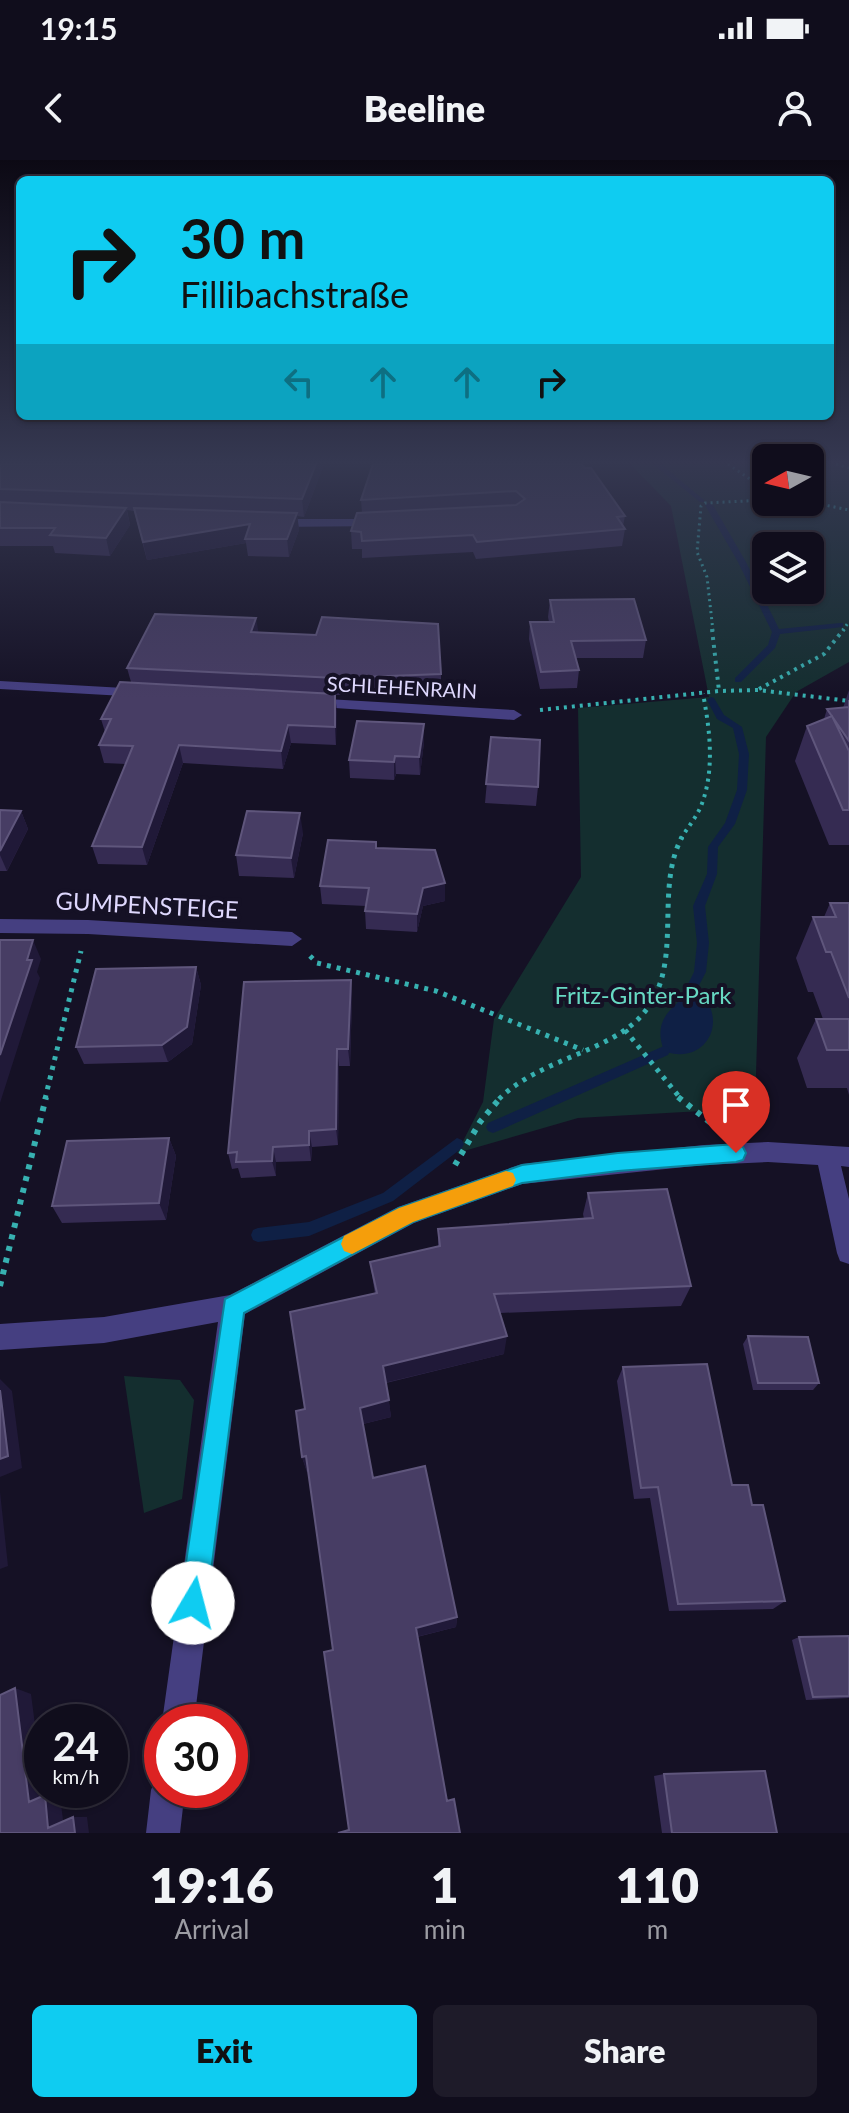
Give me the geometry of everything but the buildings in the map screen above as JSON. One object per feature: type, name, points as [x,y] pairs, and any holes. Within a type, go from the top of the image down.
[{"type":"street","points":[[0,685],[165,694]]},
{"type":"street","name":"SCHLEHENRAIN","points":[[292,702],[514,715]]},
{"type":"street","name":"GUMPENSTEIGE","points":[[0,926],[88,927],[292,939]]},
{"type":"street","points":[[0,1337],[104,1330],[233,1307],[406,1215],[522,1174],[704,1155],[768,1152],[838,1157],[849,1253]]},
{"type":"street","points":[[180,1704],[233,1307]]},
{"type":"street","points":[[163,1833],[166,1808]]},
{"type":"path","points":[[698,542],[697,552],[707,577],[719,691]]},
{"type":"path","points":[[758,690],[778,675],[804,665],[831,648],[849,621]]},
{"type":"path","points":[[514,715],[573,705],[719,691],[758,690],[849,701]]},
{"type":"path","points":[[453,1168],[476,1123],[493,1102],[522,1078],[625,1030],[643,1013],[662,982],[676,848],[700,807],[707,784],[709,728],[703,694]]},
{"type":"path","points":[[0,1286],[88,927]]},
{"type":"path","points":[[292,939],[317,963],[436,991],[583,1050]]},
{"type":"path","points":[[625,1030],[672,1092],[711,1123]]},
{"type":"green space","name":"Fritz-Ginter-Park","points":[[678,542],[752,542],[752,604],[824,604],[824,542],[849,542],[849,662],[796,692],[766,737],[755,1108],[578,1118],[457,1153],[483,1102],[494,1019],[581,877],[578,708],[709,697]]},
{"type":"green space","points":[[124,1376],[180,1380],[194,1400],[182,1499],[144,1513]]},
{"type":"water","points":[[692,988],[710,1007],[713,1018],[709,1037],[704,1045],[686,1054],[664,1051],[660,1030],[662,1022]]},
{"type":"waterway","points":[[730,542],[776,632]]},
{"type":"waterway","points":[[776,632],[840,625]]},
{"type":"waterway","points":[[738,680],[772,646],[776,632]]},
{"type":"waterway","points":[[692,988],[700,972],[703,943],[699,906],[712,874],[713,847],[730,824],[742,790],[744,754],[737,727],[720,717],[711,700]]},
{"type":"waterway","points":[[493,1127],[664,1051]]},
{"type":"waterway","points":[[258,1235],[309,1229],[388,1197],[457,1144]]},
{"type":"slow traffic","points":[[352,1244],[406,1215],[506,1180]]},
{"type":"route","points":[[193,1603],[233,1307],[406,1215],[522,1174],[618,1162],[736,1153]]}]
